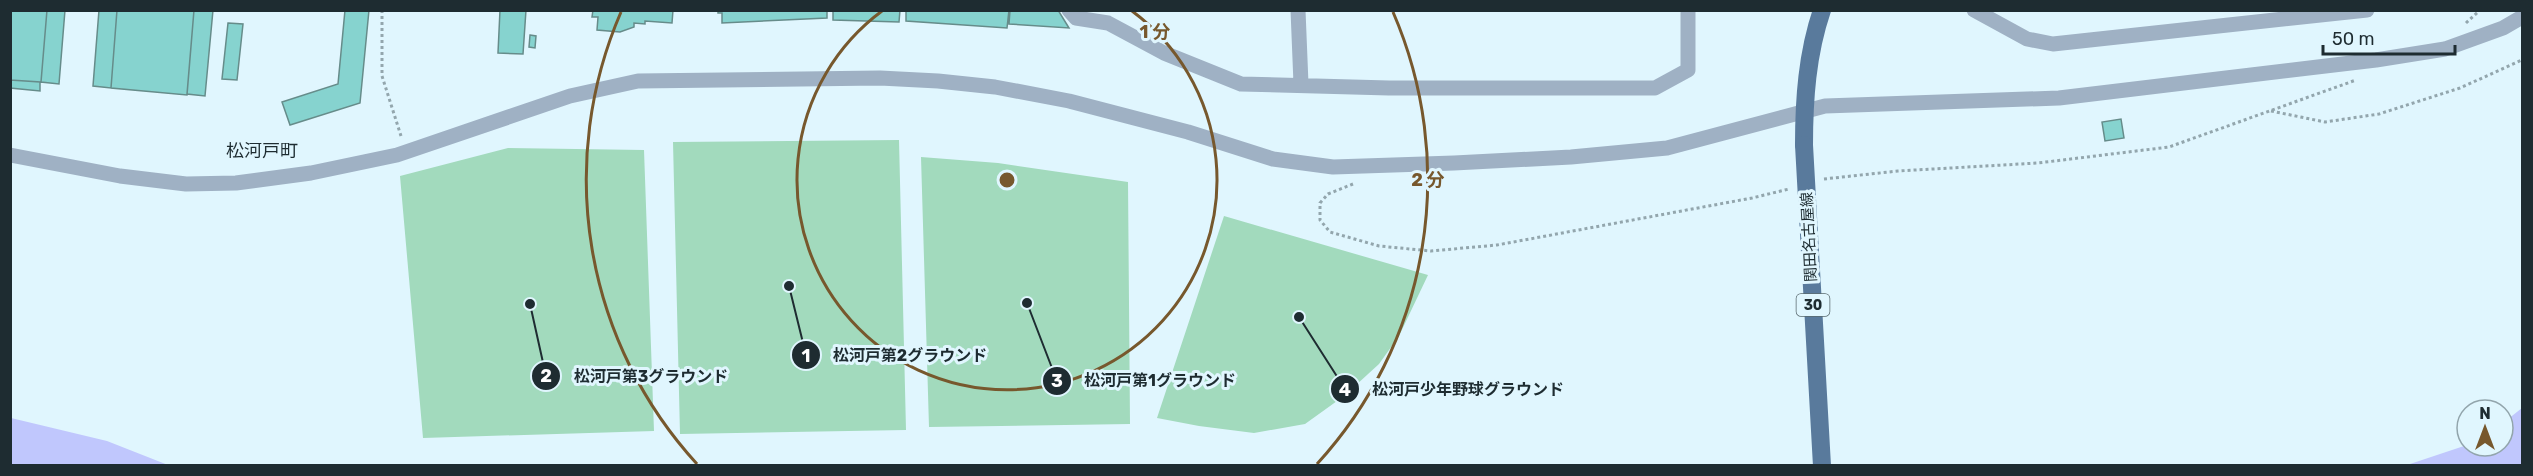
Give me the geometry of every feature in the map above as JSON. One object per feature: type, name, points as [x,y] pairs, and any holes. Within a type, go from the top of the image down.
[{"type":"main road","name":"関田名古屋線","points":[[1822,10],[1806,77],[1804,110],[1822,465]]},
{"type":"street","points":[[1069,10],[1076,18],[1108,23],[1164,53],[1241,84],[1389,88],[1655,88],[1688,70],[1688,10]]},
{"type":"street","points":[[1298,10],[1302,84]]},
{"type":"street","points":[[1974,10],[2028,39],[2053,44],[2307,14],[2367,10]]},
{"type":"street","points":[[10,155],[120,176],[186,184],[236,183],[311,173],[406,152],[570,96],[638,81],[880,78],[995,87],[1080,104],[1188,132],[1273,159],[1333,167],[1548,158],[1667,148],[1825,106],[2059,98],[2376,60],[2445,49],[2503,28],[2523,17]]},
{"type":"path","points":[[381,10],[382,76],[406,152]]},
{"type":"path","points":[[2269,110],[2325,122],[2379,114],[2460,88],[2523,60]]},
{"type":"green space","points":[[899,140],[906,430],[680,434],[673,142]]},
{"type":"green space","points":[[508,148],[644,150],[654,431],[423,438],[400,176]]},
{"type":"green space","points":[[921,157],[998,163],[1128,182],[1130,424],[929,427]]},
{"type":"green space","points":[[1224,216],[1428,275],[1399,336],[1379,364],[1344,396],[1305,424],[1254,433],[1157,418]]},
{"type":"water","points":[[2522,408],[2522,465],[2407,465],[2455,449],[2455,458],[2515,458],[2515,414]]},
{"type":"water","points":[[11,418],[107,441],[168,465],[11,465]]},
{"type":"building","points":[[10,10],[47,10],[41,82],[10,80]]},
{"type":"building","points":[[47,10],[65,10],[59,84],[41,82]]},
{"type":"building","points":[[99,10],[117,10],[111,88],[93,86]]},
{"type":"building","points":[[117,10],[194,10],[187,95],[111,88]]},
{"type":"building","points":[[194,10],[213,10],[205,96],[187,94]]},
{"type":"building","points":[[345,10],[369,10],[360,103],[290,125],[282,102],[338,84]]},
{"type":"building","points":[[500,10],[526,10],[523,54],[498,53]]},
{"type":"building","points":[[593,10],[673,10],[672,23],[645,21],[645,24],[634,23],[634,27],[620,32],[597,30],[598,17],[592,17]]},
{"type":"building","points":[[718,10],[827,10],[827,18],[722,23],[722,13],[718,13]]},
{"type":"building","points":[[833,10],[900,10],[899,22],[833,20]]},
{"type":"building","points":[[906,10],[1009,10],[1007,28],[906,21]]},
{"type":"building","points":[[1010,10],[1058,10],[1069,28],[1009,24]]},
{"type":"building","points":[[228,23],[243,24],[237,80],[222,79]]},
{"type":"building","points":[[530,35],[536,36],[535,48],[529,47]]},
{"type":"building","points":[[10,80],[40,82],[40,91],[10,88]]},
{"type":"building","points":[[2121,119],[2124,138],[2105,141],[2102,122]]},
{"type":"place","name":"松河戸第2グラウンド","points":[[789,286]]},
{"type":"place","name":"松河戸第1グラウンド","points":[[1027,303]]},
{"type":"place","name":"松河戸第3グラウンド","points":[[530,304]]},
{"type":"place","name":"松河戸少年野球グラウンド","points":[[1299,317]]},
{"type":"district","name":"松河戸町","points":[[262,151]]}]
